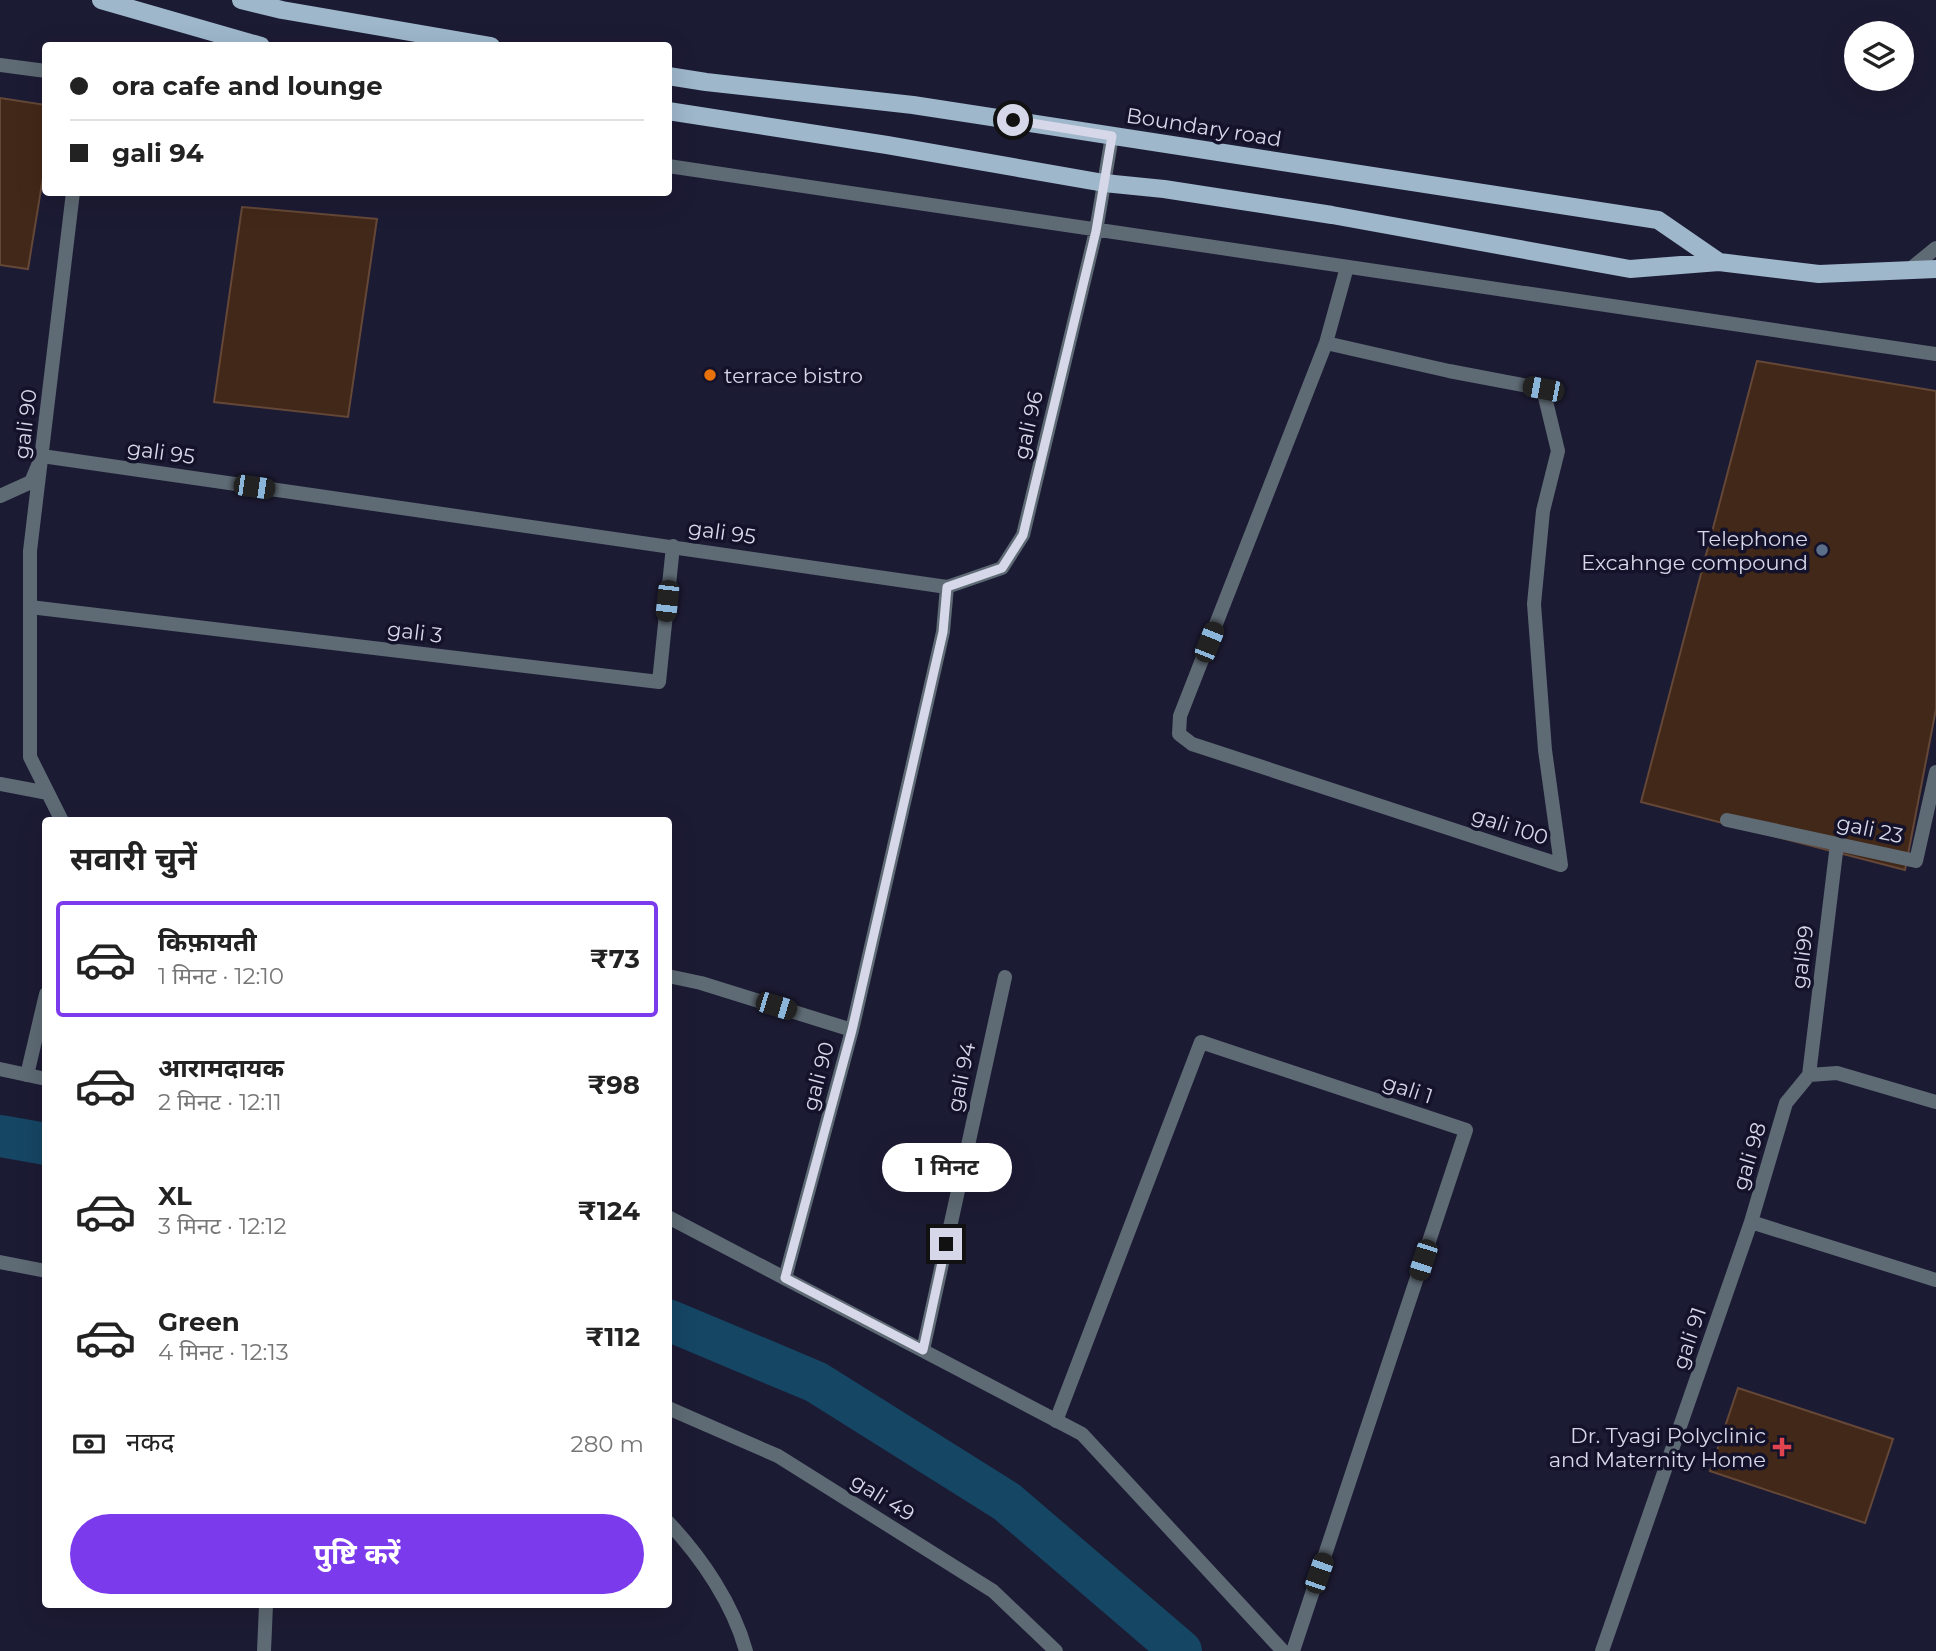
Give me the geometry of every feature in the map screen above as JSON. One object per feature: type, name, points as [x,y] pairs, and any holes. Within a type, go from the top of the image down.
[{"type":"main road","points":[[101,0],[247,42]]},
{"type":"main road","points":[[241,0],[282,10],[468,42]]},
{"type":"main road","name":"Boundary road","points":[[672,76],[706,82],[913,105],[1658,220],[1719,262]]},
{"type":"main road","name":"Boundary road","points":[[672,112],[1104,183],[1164,188],[1332,215],[1630,269],[1719,262],[1819,274],[1936,269]]},
{"type":"street","points":[[0,65],[42,70]]},
{"type":"street","name":"gali 96","points":[[947,587],[1002,568],[1023,535],[1096,231],[1112,136]]},
{"type":"street","points":[[672,167],[1936,354]]},
{"type":"street","name":"gali 90","points":[[60,817],[30,757],[30,551],[73,196]]},
{"type":"street","points":[[1909,270],[1936,248]]},
{"type":"street","name":"gali 100","points":[[1326,343],[1543,389],[1558,451],[1543,511],[1534,604],[1545,750],[1561,865],[1192,744],[1179,734],[1180,716],[1326,343],[1348,267]]},
{"type":"street","points":[[1909,270],[1936,275]]},
{"type":"street","points":[[0,496],[31,482],[42,456]]},
{"type":"street","name":"gali 95","points":[[42,456],[947,587]]},
{"type":"street","name":"gali 3","points":[[30,607],[659,682],[673,546]]},
{"type":"street","points":[[852,1030],[943,632],[947,587]]},
{"type":"street","name":"gali 23","points":[[1727,820],[1916,861],[1936,772]]},
{"type":"street","points":[[0,783],[48,793]]},
{"type":"street","name":"gali99","points":[[1809,1075],[1837,844]]},
{"type":"street","name":"gali 90","points":[[672,977],[701,983],[852,1030],[785,1278]]},
{"type":"street","name":"gali 94","points":[[923,1350],[1005,977]]},
{"type":"street","points":[[27,1075],[42,1011]]},
{"type":"street","name":"gali 1","points":[[1056,1421],[1201,1042],[1466,1130],[1293,1651]]},
{"type":"street","points":[[0,1069],[42,1078]]},
{"type":"street","points":[[1809,1075],[1837,1073],[1936,1102]]},
{"type":"street","name":"gali 98","points":[[1751,1222],[1786,1103],[1809,1075]]},
{"type":"street","points":[[672,1219],[1082,1434],[1283,1651]]},
{"type":"street","points":[[1751,1222],[1936,1280]]},
{"type":"street","name":"gali 91","points":[[1602,1651],[1751,1222]]},
{"type":"street","points":[[0,1262],[42,1270]]},
{"type":"street","name":"gali 49","points":[[672,1410],[778,1456],[982,1584],[993,1591],[1056,1651]]},
{"type":"street","points":[[672,1526],[691,1547],[739,1625],[746,1651]]},
{"type":"street","points":[[264,1651],[266,1608]]},
{"type":"building","points":[[0,98],[42,104],[42,183],[28,269],[0,265]]},
{"type":"building","points":[[242,207],[377,219],[348,417],[214,402]]},
{"type":"building","name":"Telephone Excahnge compound","points":[[1757,361],[1936,391],[1936,709],[1905,870],[1641,802]]},
{"type":"building","points":[[1738,1388],[1893,1439],[1865,1523],[1710,1471]]},
{"type":"waterway","points":[[0,1136],[42,1143]]},
{"type":"waterway","points":[[672,1322],[816,1382],[1007,1502],[1181,1651]]},
{"type":"place","name":"terrace bistro","points":[[710,375]]},
{"type":"place","name":"Telephone Excahnge compound","points":[[1822,550]]},
{"type":"place","name":"Dr. Tyagi Polyclinic and Maternity Home","points":[[1782,1447]]},
{"type":"route","points":[[946,1244],[923,1350],[785,1278],[852,1030],[943,632],[947,587],[1002,568],[1023,535],[1096,231],[1112,136],[1013,120]]}]
